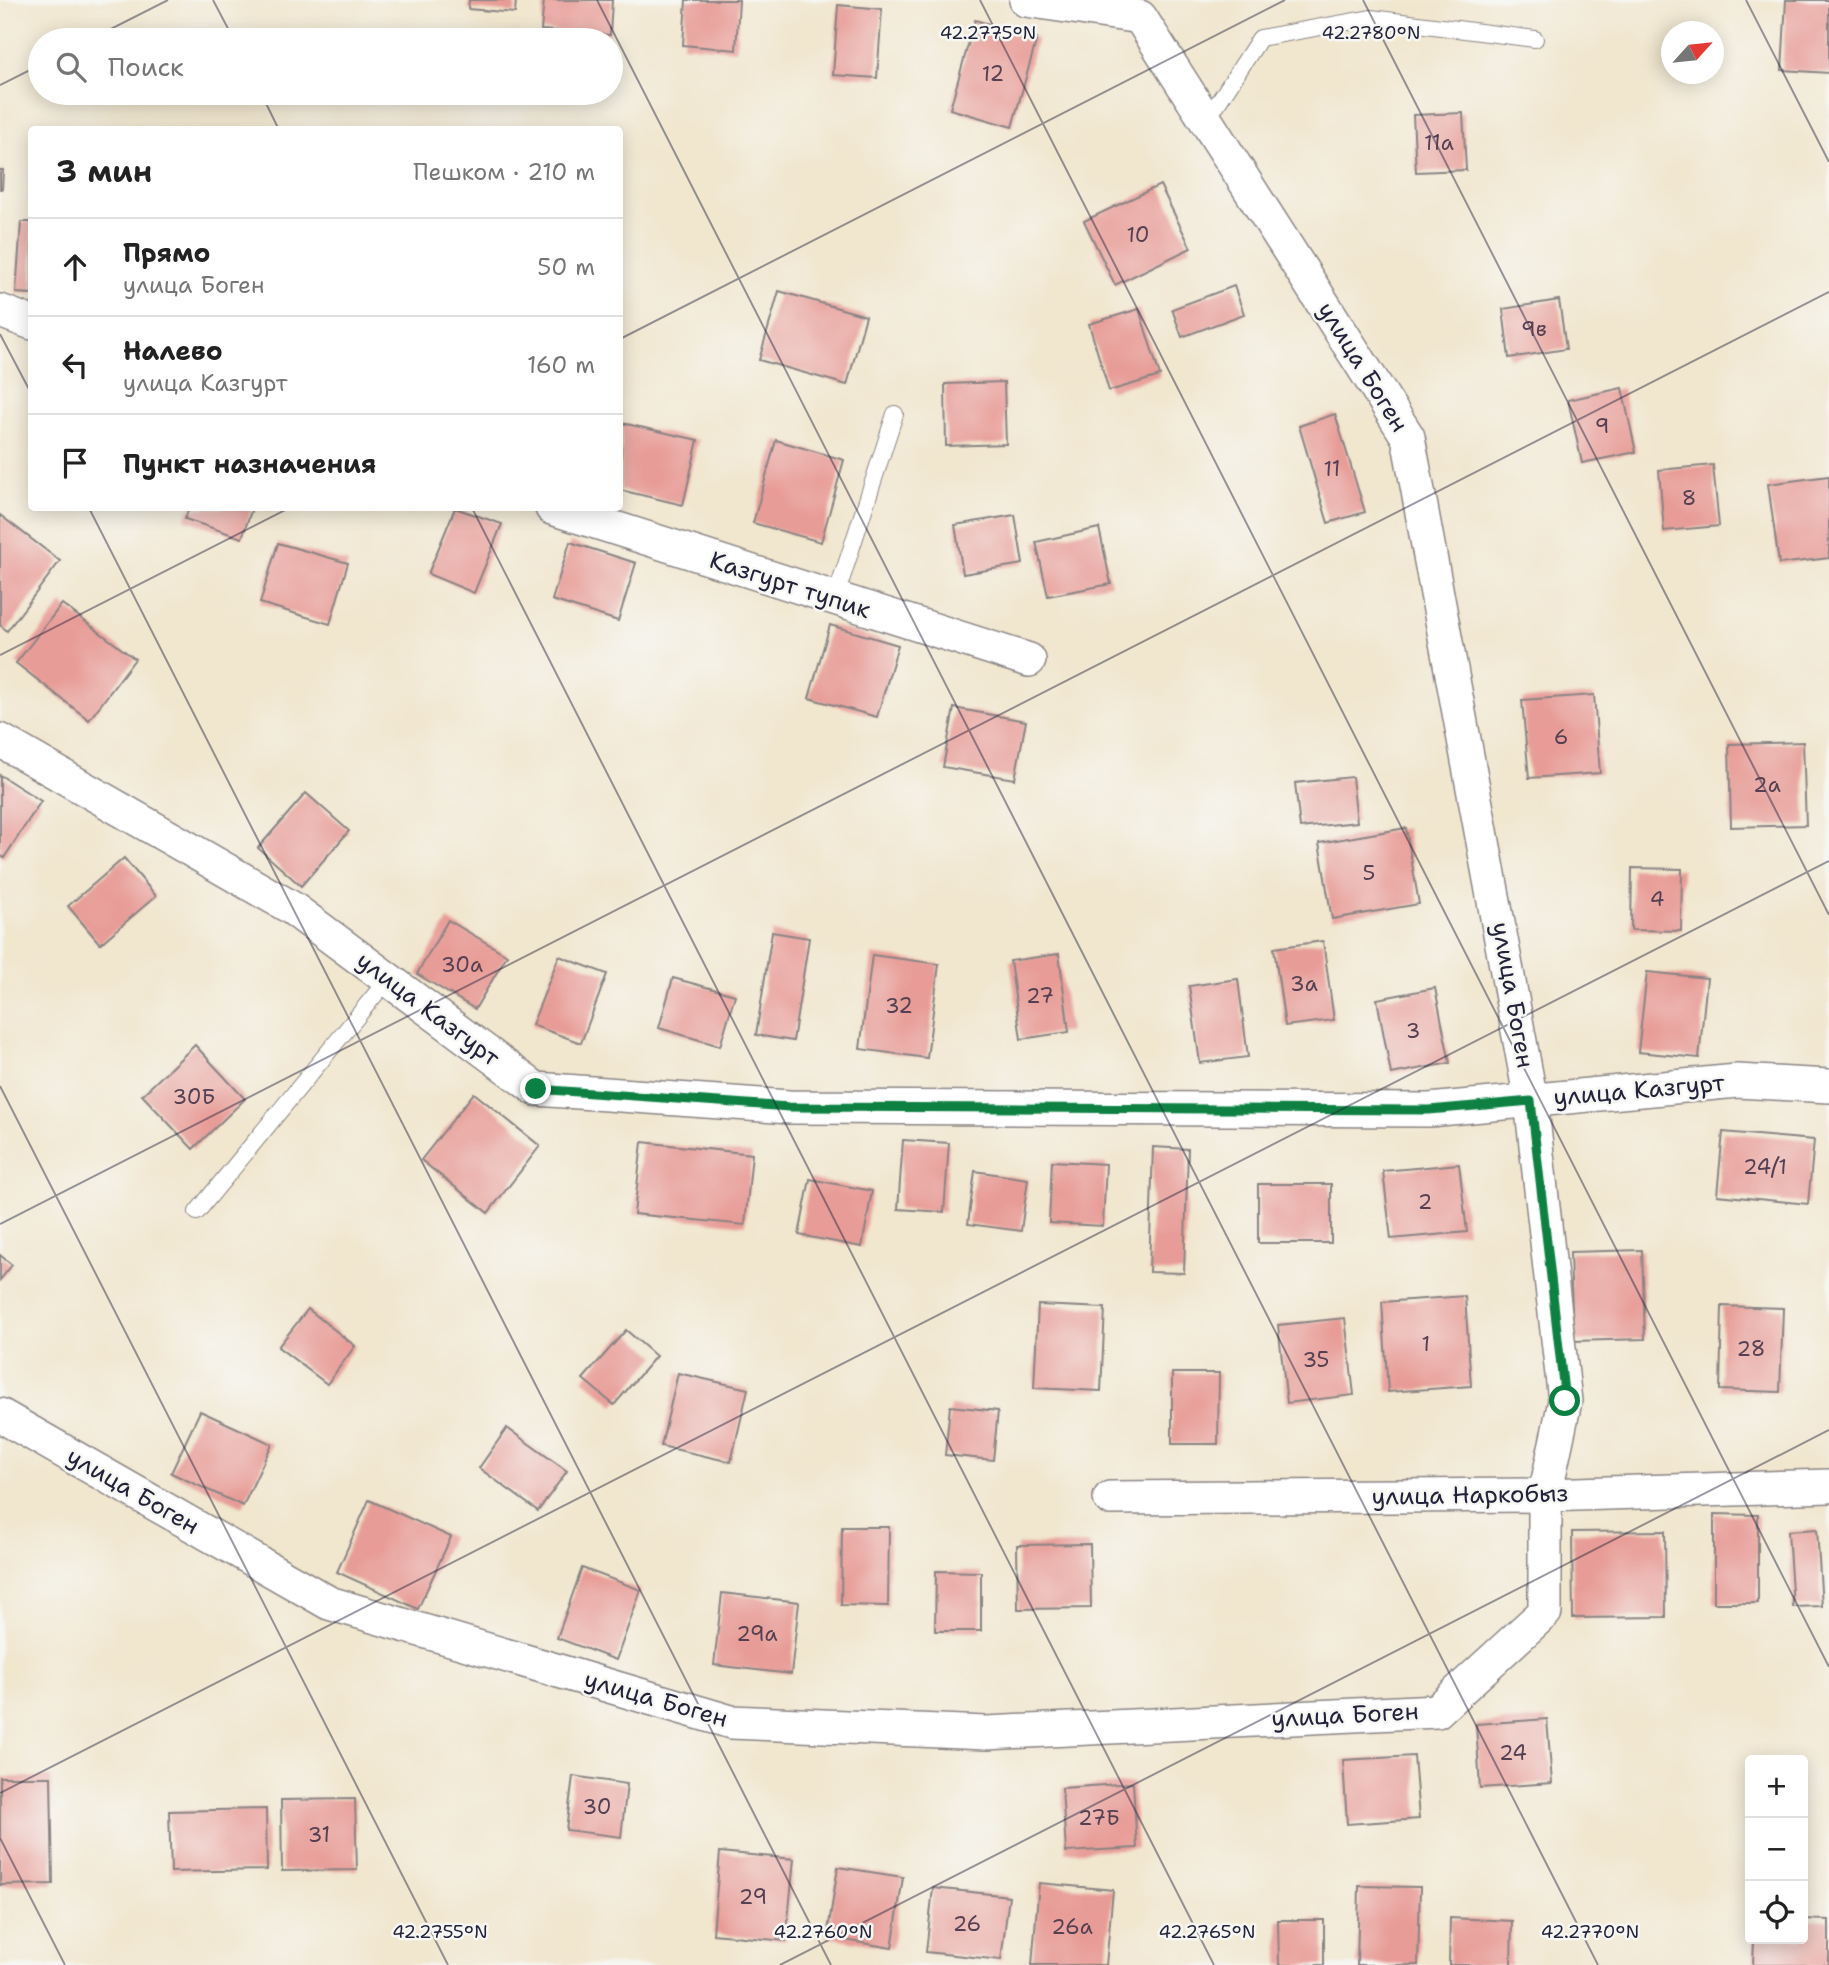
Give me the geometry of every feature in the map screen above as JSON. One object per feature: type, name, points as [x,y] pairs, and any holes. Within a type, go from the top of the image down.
[{"type":"street","name":"улица Боген","points":[[0,1415],[330,1603],[731,1722],[986,1733],[1437,1711],[1545,1612],[1545,1495],[1565,1401],[1531,1101],[1408,437],[1140,17],[1026,0]]},
{"type":"street","points":[[0,312],[28,322]]},
{"type":"street","name":"Казгурт тупик","points":[[561,511],[1029,660]]},
{"type":"street","name":"улица Казгурт","points":[[0,740],[292,908],[536,1089],[789,1107],[1429,1110],[1737,1081],[1829,1086]]},
{"type":"street","name":"улица Наркобыз","points":[[1110,1498],[1545,1495],[1829,1486]]},
{"type":"lane","points":[[1206,121],[1261,38],[1371,18],[1535,39]]},
{"type":"lane","points":[[835,599],[895,414]]},
{"type":"lane","points":[[197,1212],[388,979]]},
{"type":"building","points":[[469,0],[516,0],[515,13],[468,9]]},
{"type":"building","points":[[544,0],[612,0],[610,28],[541,28]]},
{"type":"building","points":[[686,0],[739,0],[736,50],[683,45]]},
{"type":"building","points":[[1786,0],[1829,0],[1829,73],[1782,70]]},
{"type":"building","points":[[838,5],[882,9],[877,78],[833,75]]},
{"type":"building","points":[[975,20],[1037,38],[1012,127],[950,109]]},
{"type":"building","points":[[1463,113],[1466,170],[1416,172],[1413,115]]},
{"type":"building","points":[[0,170],[3,170],[2,189],[0,189]]},
{"type":"building","points":[[1160,185],[1191,248],[1115,285],[1084,221]]},
{"type":"building","points":[[21,222],[28,222],[28,294],[16,293]]},
{"type":"building","points":[[1234,286],[1244,314],[1182,337],[1172,309]]},
{"type":"building","points":[[779,291],[866,316],[847,385],[759,360]]},
{"type":"building","points":[[1559,300],[1566,349],[1509,358],[1503,309]]},
{"type":"building","points":[[1139,309],[1160,376],[1109,391],[1089,324]]},
{"type":"building","points":[[1004,382],[1006,444],[946,446],[945,384]]},
{"type":"building","points":[[1622,388],[1636,452],[1582,463],[1568,400]]},
{"type":"building","points":[[1335,414],[1365,512],[1328,523],[1299,426]]},
{"type":"building","points":[[623,423],[698,440],[683,505],[623,491]]},
{"type":"building","points":[[776,440],[844,460],[821,542],[753,523]]},
{"type":"building","points":[[1713,465],[1719,526],[1664,531],[1659,470]]},
{"type":"building","points":[[1829,476],[1829,558],[1779,564],[1768,484]]},
{"type":"building","points":[[188,511],[251,511],[242,538],[185,519]]},
{"type":"building","points":[[454,511],[464,511],[502,524],[474,593],[428,574]]},
{"type":"building","points":[[0,515],[60,561],[7,631],[0,625]]},
{"type":"building","points":[[1015,515],[1023,564],[963,574],[955,525]]},
{"type":"building","points":[[1099,528],[1111,584],[1048,596],[1036,542]]},
{"type":"building","points":[[570,542],[636,563],[618,621],[552,600]]},
{"type":"building","points":[[278,543],[348,563],[330,624],[260,603]]},
{"type":"building","points":[[62,604],[135,659],[89,720],[16,663]]},
{"type":"building","points":[[830,625],[898,645],[877,717],[809,698]]},
{"type":"building","points":[[1594,695],[1600,773],[1529,778],[1522,700]]},
{"type":"building","points":[[954,708],[1026,721],[1015,779],[943,767]]},
{"type":"building","points":[[1803,742],[1806,825],[1731,827],[1729,744]]},
{"type":"building","points":[[0,775],[41,801],[4,858],[0,855]]},
{"type":"building","points":[[1352,777],[1357,822],[1300,828],[1295,783]]},
{"type":"building","points":[[306,793],[349,831],[301,886],[258,848]]},
{"type":"building","points":[[1406,828],[1419,904],[1332,919],[1319,843]]},
{"type":"building","points":[[124,858],[156,896],[100,944],[68,906]]},
{"type":"building","points":[[1632,868],[1682,869],[1681,931],[1631,930]]},
{"type":"building","points":[[448,920],[507,955],[475,1009],[417,974]]},
{"type":"building","points":[[772,932],[809,938],[793,1041],[756,1035]]},
{"type":"building","points":[[1323,941],[1334,1020],[1285,1026],[1274,948]]},
{"type":"building","points":[[1059,954],[1069,1032],[1021,1039],[1010,961]]},
{"type":"building","points":[[872,955],[939,964],[927,1058],[860,1049]]},
{"type":"building","points":[[559,956],[607,974],[581,1043],[532,1025]]},
{"type":"building","points":[[1647,972],[1707,978],[1699,1058],[1638,1052]]},
{"type":"building","points":[[673,978],[735,995],[720,1046],[659,1028]]},
{"type":"building","points":[[1238,979],[1248,1057],[1200,1063],[1189,986]]},
{"type":"building","points":[[1435,988],[1450,1063],[1391,1074],[1377,999]]},
{"type":"building","points":[[195,1045],[245,1099],[193,1149],[142,1095]]},
{"type":"building","points":[[474,1093],[540,1146],[488,1213],[421,1160]]},
{"type":"building","points":[[1723,1132],[1814,1140],[1808,1204],[1717,1195]]},
{"type":"building","points":[[903,1140],[949,1143],[944,1212],[898,1209]]},
{"type":"building","points":[[642,1142],[752,1154],[745,1225],[634,1214]]},
{"type":"building","points":[[1153,1147],[1188,1149],[1184,1273],[1149,1272]]},
{"type":"building","points":[[1052,1161],[1106,1164],[1103,1226],[1049,1223]]},
{"type":"building","points":[[1459,1164],[1467,1232],[1391,1239],[1383,1171]]},
{"type":"building","points":[[975,1171],[1028,1179],[1021,1231],[968,1224]]},
{"type":"building","points":[[810,1179],[872,1191],[862,1247],[799,1235]]},
{"type":"building","points":[[1258,1184],[1331,1184],[1331,1243],[1258,1243]]},
{"type":"building","points":[[1642,1250],[1645,1339],[1573,1341],[1570,1252]]},
{"type":"building","points":[[0,1255],[12,1265],[0,1280]]},
{"type":"building","points":[[1465,1296],[1471,1386],[1388,1392],[1382,1302]]},
{"type":"building","points":[[1038,1305],[1105,1308],[1101,1391],[1034,1388]]},
{"type":"building","points":[[1722,1306],[1783,1308],[1780,1392],[1720,1390]]},
{"type":"building","points":[[308,1309],[355,1346],[327,1384],[278,1347]]},
{"type":"building","points":[[1345,1318],[1354,1395],[1287,1403],[1278,1325]]},
{"type":"building","points":[[626,1330],[656,1356],[614,1405],[583,1379]]},
{"type":"building","points":[[678,1373],[748,1389],[731,1462],[661,1446]]},
{"type":"building","points":[[1172,1373],[1219,1373],[1218,1444],[1172,1444]]},
{"type":"building","points":[[950,1406],[998,1411],[993,1460],[945,1455]]},
{"type":"building","points":[[200,1411],[272,1444],[243,1506],[171,1473]]},
{"type":"building","points":[[507,1428],[567,1471],[538,1511],[479,1468]]},
{"type":"building","points":[[369,1500],[451,1537],[418,1609],[337,1572]]},
{"type":"building","points":[[1714,1514],[1758,1515],[1758,1603],[1714,1603]]},
{"type":"building","points":[[842,1527],[889,1527],[888,1606],[841,1605]]},
{"type":"building","points":[[1817,1529],[1822,1606],[1793,1607],[1788,1531]]},
{"type":"building","points":[[1665,1531],[1666,1617],[1573,1618],[1572,1532]]},
{"type":"building","points":[[1090,1544],[1091,1608],[1018,1609],[1017,1545]]},
{"type":"building","points":[[582,1568],[641,1590],[616,1660],[557,1638]]},
{"type":"building","points":[[936,1571],[981,1572],[981,1631],[935,1631]]},
{"type":"building","points":[[722,1593],[799,1602],[791,1674],[714,1665]]},
{"type":"building","points":[[1547,1719],[1552,1783],[1480,1788],[1476,1724]]},
{"type":"building","points":[[1414,1756],[1419,1819],[1347,1824],[1343,1760]]},
{"type":"building","points":[[573,1776],[627,1784],[621,1837],[566,1830]]},
{"type":"building","points":[[0,1777],[51,1777],[53,1884],[0,1885]]},
{"type":"building","points":[[1133,1783],[1137,1848],[1066,1852],[1062,1788]]},
{"type":"building","points":[[355,1799],[357,1870],[282,1871],[281,1800]]},
{"type":"building","points":[[266,1809],[267,1870],[171,1872],[169,1811]]},
{"type":"building","points":[[720,1852],[794,1859],[786,1941],[713,1934]]},
{"type":"building","points":[[838,1867],[903,1877],[892,1948],[827,1937]]},
{"type":"building","points":[[1039,1883],[1113,1890],[1106,1965],[1032,1965]]},
{"type":"building","points":[[1359,1886],[1420,1887],[1418,1965],[1357,1965]]},
{"type":"building","points":[[933,1888],[1009,1896],[1001,1960],[926,1952]]},
{"type":"building","points":[[1450,1918],[1512,1921],[1511,1965],[1449,1965]]},
{"type":"building","points":[[1808,1919],[1829,1920],[1829,1965],[1753,1965],[1754,1944],[1808,1944]]},
{"type":"building","points":[[1278,1920],[1324,1920],[1324,1965],[1279,1965]]},
{"type":"route","points":[[536,1089],[789,1107],[1429,1110],[1531,1101],[1565,1401]]}]
